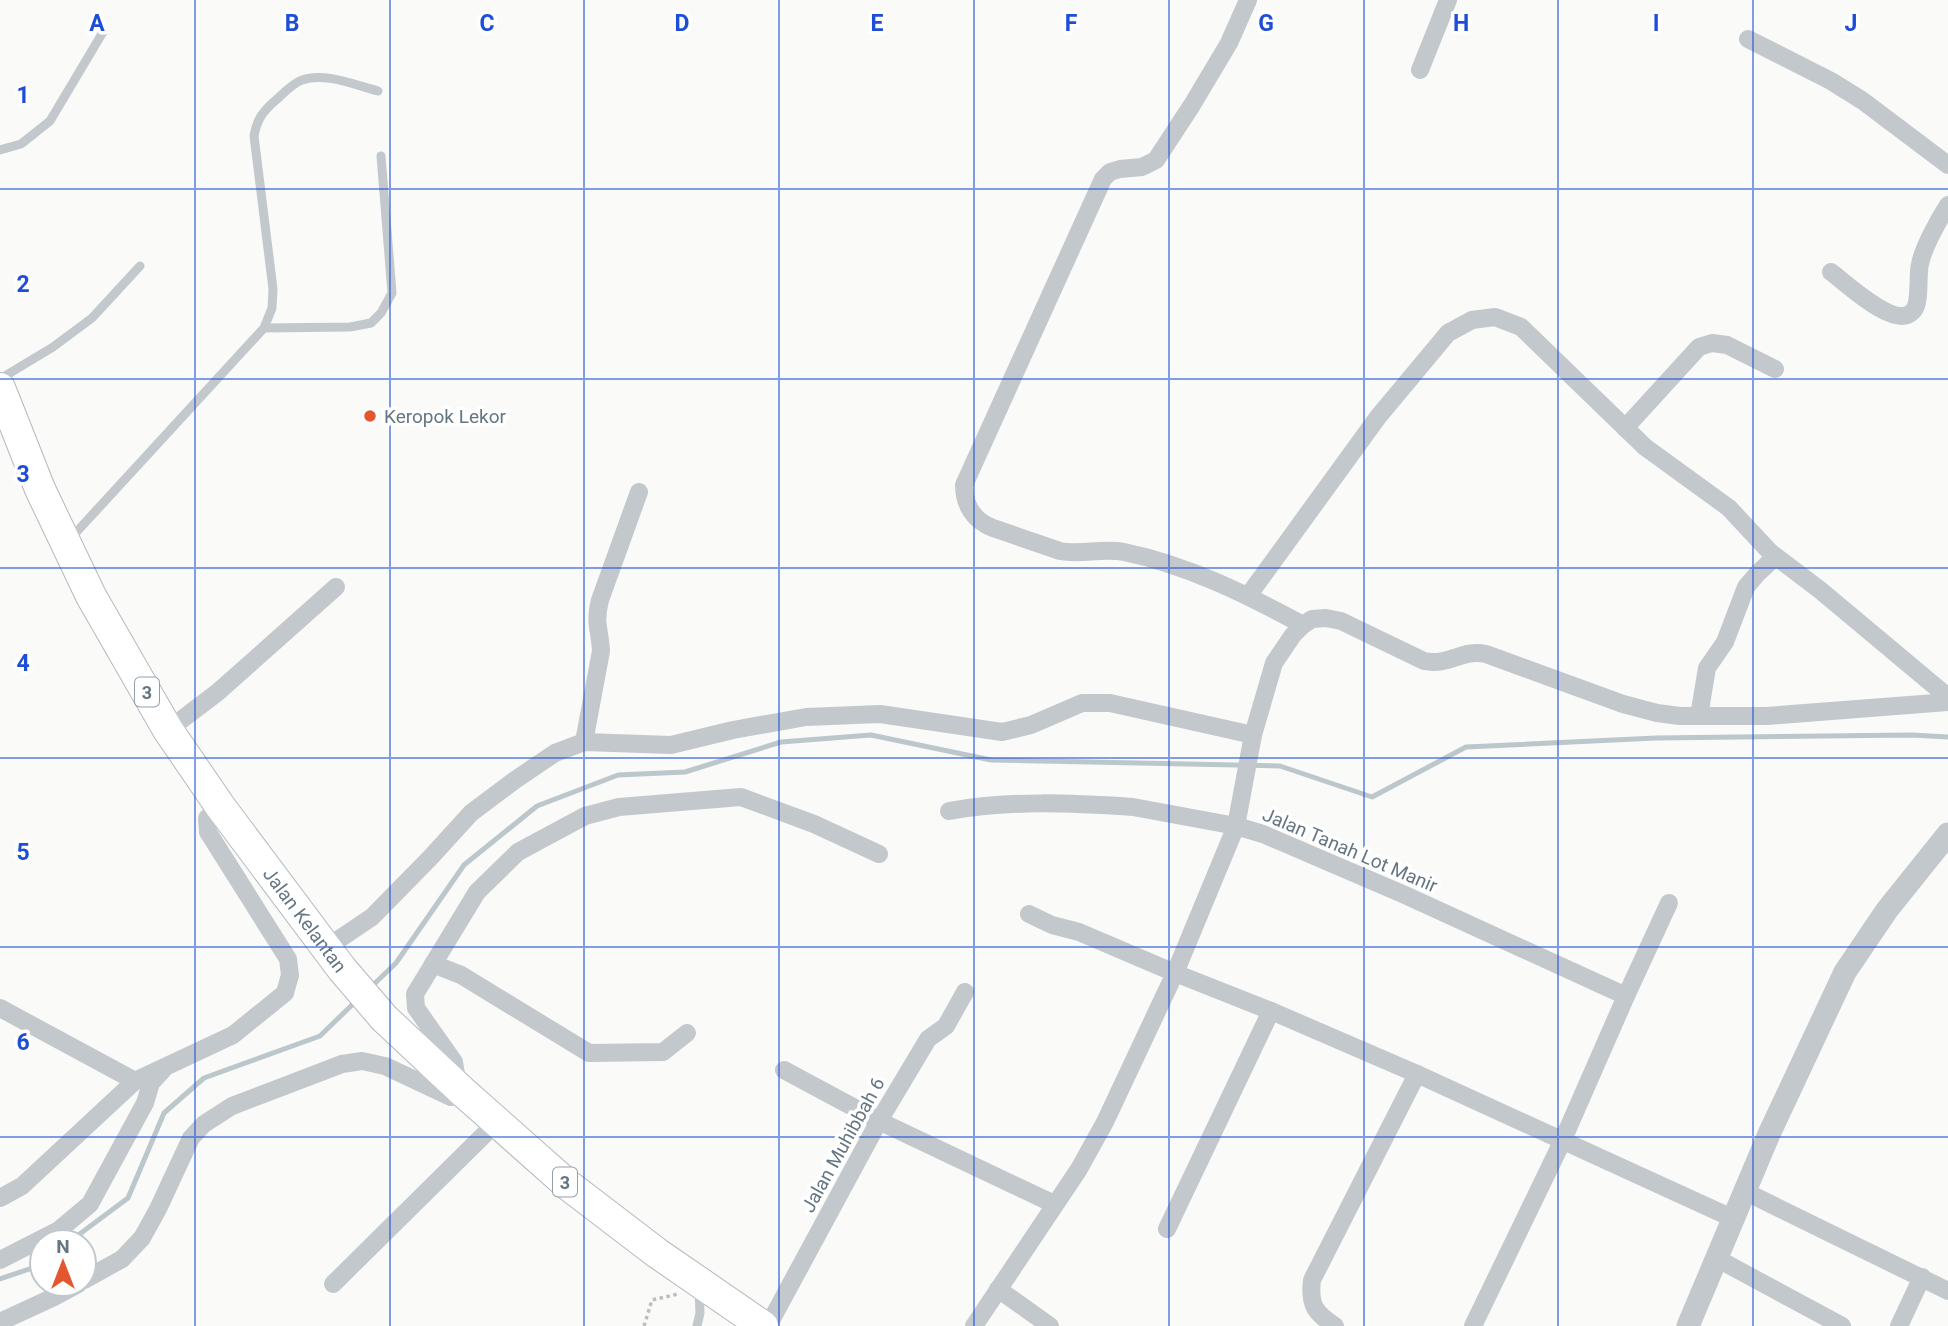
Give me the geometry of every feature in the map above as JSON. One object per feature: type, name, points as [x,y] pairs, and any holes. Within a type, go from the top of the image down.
[{"type":"highway","name":"Jalan Kelantan","points":[[1,391],[40,489],[91,596],[169,730],[220,806],[334,958],[384,1018],[568,1185],[657,1254],[765,1326]]},
{"type":"street","points":[[1248,0],[1229,43],[1156,160],[1142,167],[1110,172],[1103,179],[964,485],[964,497],[968,510],[985,525],[1070,553],[1103,550],[1123,552],[1192,572],[1248,596],[1298,630]]},
{"type":"street","points":[[1420,70],[1448,0]]},
{"type":"street","points":[[1748,39],[1831,81],[1863,101],[1948,165]]},
{"type":"street","points":[[1831,272],[1884,312],[1906,316],[1913,312],[1917,303],[1920,261],[1948,205]]},
{"type":"street","points":[[1248,596],[1378,417],[1448,333],[1472,320],[1494,317],[1521,327],[1645,447],[1729,508],[1776,557],[1820,590],[1948,699]]},
{"type":"street","points":[[1625,428],[1699,347],[1712,343],[1727,345],[1775,369]]},
{"type":"street","points":[[583,742],[601,651],[596,614],[639,492]]},
{"type":"street","points":[[1699,716],[1707,668],[1725,642],[1746,587],[1756,574],[1776,557]]},
{"type":"street","points":[[169,730],[218,692],[336,587]]},
{"type":"street","points":[[949,811],[1032,803],[1116,806],[1236,826],[1252,742],[1274,663],[1298,630],[1312,620],[1326,618],[1341,621],[1424,661],[1436,663],[1468,653],[1486,654],[1623,704],[1657,713],[1767,716],[1948,699]]},
{"type":"street","points":[[334,958],[471,813],[555,753],[583,742],[671,745],[806,717],[880,714],[1002,732],[1031,725],[1082,703],[1110,703],[1252,742]]},
{"type":"street","points":[[98,1272],[122,1259],[142,1238],[191,1138],[204,1124],[232,1106],[342,1064],[362,1061],[386,1066],[451,1097],[460,1089],[454,1062],[416,1008],[415,994],[477,892],[517,852],[585,816],[619,807],[741,797],[814,824],[879,854]]},
{"type":"street","points":[[0,1198],[22,1186],[135,1081],[233,1035],[285,993],[290,975],[288,959],[208,832],[207,818],[220,806]]},
{"type":"street","name":"Jalan Tanah Lot Manir","points":[[974,1326],[1079,1169],[1105,1122],[1175,973],[1236,826],[1263,834],[1405,894],[1626,996]]},
{"type":"street","points":[[1688,1326],[1732,1218],[1845,972],[1887,910],[1948,834]]},
{"type":"street","points":[[1473,1326],[1562,1142],[1669,903]]},
{"type":"street","points":[[1029,914],[1271,1011],[1417,1074],[1732,1218]]},
{"type":"street","points":[[433,964],[461,975],[589,1053],[663,1052],[687,1033]]},
{"type":"street","name":"Jalan Muhibbah 6","points":[[765,1326],[878,1121],[928,1039],[946,1026],[965,992]]},
{"type":"street","points":[[0,1008],[135,1081]]},
{"type":"street","points":[[1167,1229],[1271,1011]]},
{"type":"street","points":[[0,1260],[59,1230],[90,1204],[145,1102],[151,1083],[166,1068]]},
{"type":"street","points":[[784,1070],[878,1121],[1054,1204]]},
{"type":"street","points":[[1335,1326],[1314,1308],[1310,1296],[1312,1280],[1417,1074]]},
{"type":"street","points":[[334,1284],[497,1122]]},
{"type":"street","points":[[1744,1191],[1948,1291]]},
{"type":"street","points":[[1716,1258],[1842,1326]]},
{"type":"street","points":[[1899,1326],[1922,1277]]},
{"type":"street","points":[[998,1289],[1050,1326]]},
{"type":"street","points":[[0,1322],[52,1298]]},
{"type":"lane","points":[[0,150],[21,144],[50,121],[103,32]]},
{"type":"lane","points":[[66,543],[264,328],[272,308],[273,289],[254,136],[256,122],[263,110],[299,80],[325,78],[378,90]]},
{"type":"lane","points":[[264,328],[351,327],[371,323],[381,313],[392,293],[381,156]]},
{"type":"lane","points":[[1,391],[52,347],[92,318],[140,266]]},
{"type":"lane","points":[[697,1326],[700,1313],[698,1283]]},
{"type":"path","points":[[644,1326],[652,1300],[680,1294],[698,1283]]},
{"type":"waterway","points":[[371,987],[396,963],[464,865],[537,806],[618,775],[685,772],[781,742],[871,735],[991,760],[1280,766],[1372,797],[1466,747],[1656,738],[1912,735],[1948,737]]},
{"type":"waterway","points":[[88,1228],[128,1198],[164,1113],[204,1078],[320,1036],[356,1001]]},
{"type":"waterway","points":[[0,1279],[28,1269]]},
{"type":"place","name":"Keropok Lekor","points":[[370,416]]}]
